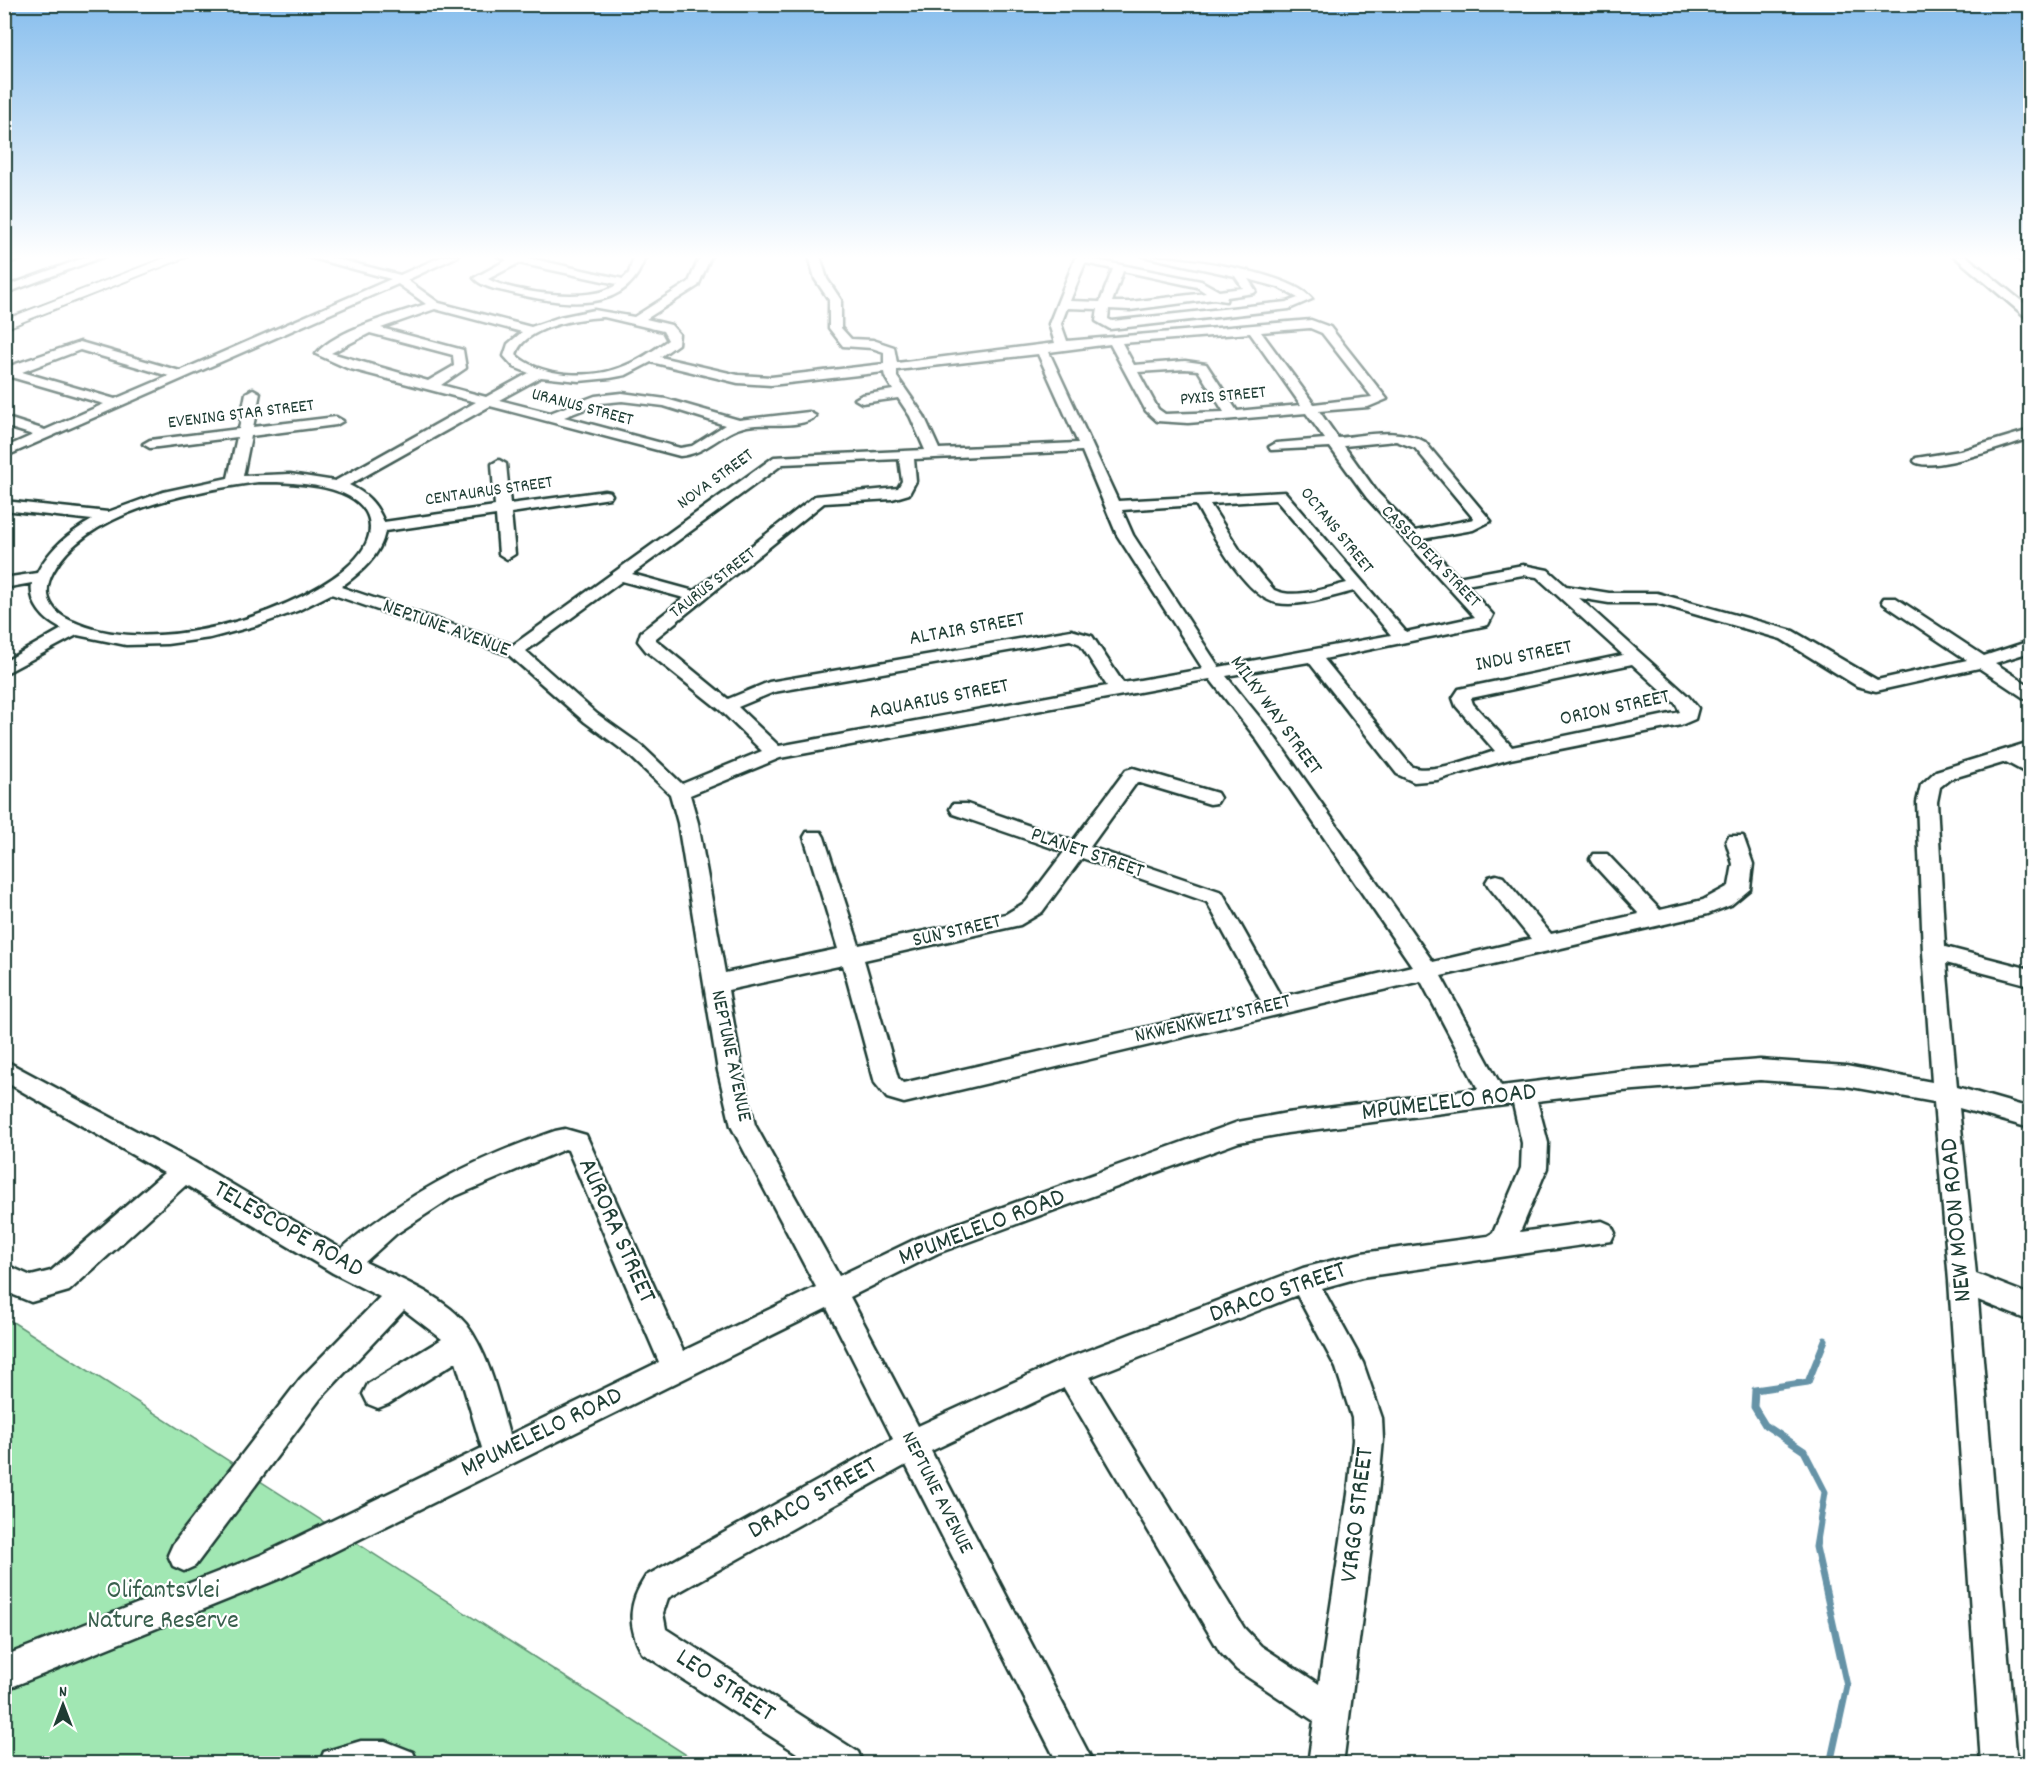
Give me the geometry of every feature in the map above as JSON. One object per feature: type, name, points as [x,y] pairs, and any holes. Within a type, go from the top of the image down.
[{"type":"street","points":[[4,453],[268,339]]},
{"type":"street","name":"URANUS STREET","points":[[349,339],[332,346],[322,354],[429,386],[684,452],[697,450],[738,424],[794,421],[809,416]]},
{"type":"street","points":[[405,339],[459,353],[460,368],[429,386]]},
{"type":"street","points":[[522,339],[510,352],[516,362],[540,372],[581,377],[603,376],[622,371],[649,358],[674,341],[674,339]]},
{"type":"street","points":[[844,339],[848,343],[888,348],[892,368],[891,377],[924,430],[933,452]]},
{"type":"street","points":[[1060,339],[1062,345]]},
{"type":"street","points":[[649,358],[738,379],[761,381],[1042,351],[1062,345],[1135,339]]},
{"type":"street","name":"CASSIOPEIA STREET","points":[[1214,672],[1313,657],[1401,636],[1474,624],[1485,619],[1480,609],[1409,537],[1372,495],[1260,339]]},
{"type":"street","name":"PYXIS STREET","points":[[1114,340],[1153,411],[1158,416],[1175,420],[1373,403],[1380,399],[1331,339]]},
{"type":"street","points":[[7,371],[80,346],[183,376]]},
{"type":"street","name":"MILKY WAY STREET","points":[[1042,351],[1125,535],[1214,672],[1262,733],[1427,971],[1494,1096]]},
{"type":"street","points":[[1131,369],[1185,365],[1202,367],[1233,415]]},
{"type":"street","points":[[7,371],[117,404]]},
{"type":"street","points":[[338,486],[540,372]]},
{"type":"street","points":[[235,480],[253,393]]},
{"type":"street","points":[[862,399],[902,393]]},
{"type":"street","points":[[552,417],[586,400],[620,396],[652,400],[738,424]]},
{"type":"street","points":[[4,421],[47,435]]},
{"type":"street","name":"EVENING STAR STREET","points":[[150,444],[336,421]]},
{"type":"street","points":[[1921,461],[1962,455],[2031,434]]},
{"type":"street","points":[[1276,447],[1402,437],[1415,441],[1482,519],[1477,525],[1409,537]]},
{"type":"street","name":"NOVA STREET","points":[[515,651],[779,460],[1087,447]]},
{"type":"street","name":"TAURUS STREET","points":[[775,753],[726,706],[673,666],[646,641],[649,633],[820,499],[892,495],[904,491],[909,482],[906,454]]},
{"type":"street","points":[[499,464],[507,554]]},
{"type":"street","points":[[280,478],[338,486],[367,503],[375,514],[378,527],[375,541],[366,557],[329,588],[295,606],[255,621],[189,636],[125,639],[75,629],[61,623],[44,607],[40,598],[41,577],[50,561],[65,546],[110,517],[170,493],[235,480],[280,478]]},
{"type":"street","name":"OCTANS STREET","points":[[1113,506],[1264,494],[1282,496],[1301,523],[1401,636]]},
{"type":"street","name":"CENTAURUS STREET","points":[[378,527],[605,495]]},
{"type":"street","points":[[1200,500],[1227,545],[1262,589],[1273,597],[1298,597],[1356,586]]},
{"type":"street","points":[[4,505],[110,517]]},
{"type":"street","name":"ORION STREET","points":[[1313,657],[1409,775],[1437,774],[1508,754],[1681,719],[1689,715],[1689,708],[1685,703],[1542,573],[1528,570],[1454,582]]},
{"type":"street","points":[[619,575],[697,597]]},
{"type":"street","points":[[4,583],[41,577]]},
{"type":"street","name":"NEPTUNE AVENUE","points":[[329,588],[515,651],[591,718],[635,750],[679,792],[688,823],[737,1109],[743,1126],[833,1292],[1077,1764]]},
{"type":"street","points":[[1562,590],[1609,598],[1657,598],[1787,635],[1863,682],[1886,686],[1982,662],[2031,646]]},
{"type":"street","points":[[1890,601],[2031,694]]},
{"type":"street","points":[[4,669],[75,629]]},
{"type":"street","name":"ALTAIR STREET","points":[[726,706],[769,687],[798,681],[1071,635],[1086,640],[1118,688]]},
{"type":"street","name":"INDU STREET","points":[[1508,754],[1465,706],[1462,698],[1465,693],[1636,658]]},
{"type":"street","name":"AQUARIUS STREET","points":[[679,792],[775,753],[1214,672]]},
{"type":"street","name":"NEW MOON ROAD","points":[[1999,1764],[1963,1281],[1934,952],[1927,843],[1927,792],[1931,785],[1943,775],[2031,748]]},
{"type":"street","points":[[2007,754],[2031,769]]},
{"type":"street","name":"SUN STREET","points":[[715,984],[1012,920],[1034,907],[1133,774],[1210,798]]},
{"type":"street","name":"PLANET STREET","points":[[960,808],[1076,851],[1215,897],[1274,1005]]},
{"type":"street","name":"NKWENKWEZI STREET","points":[[814,837],[851,955],[887,1083],[896,1091],[904,1093],[1274,1005],[1708,906],[1724,900],[1739,889],[1743,864],[1736,841]]},
{"type":"street","points":[[1600,859],[1655,918]]},
{"type":"street","points":[[1496,882],[1546,943]]},
{"type":"street","points":[[1934,952],[2031,977]]},
{"type":"street","name":"TELESCOPE ROAD","points":[[4,1069],[185,1170],[343,1264],[401,1294],[445,1323],[462,1343],[500,1454]]},
{"type":"street","name":"MPUMELELO ROAD","points":[[4,1673],[270,1567],[833,1292],[957,1234],[1238,1132],[1287,1122],[1693,1073],[1794,1071],[1846,1076],[1946,1094],[2031,1118]]},
{"type":"street","points":[[1494,1247],[1503,1242],[1534,1168],[1535,1143],[1523,1093]]},
{"type":"street","name":"AURORA STREET","points":[[343,1264],[387,1226],[442,1190],[544,1146],[565,1139],[578,1142],[676,1369]]},
{"type":"street","points":[[4,1276],[25,1288],[43,1287],[59,1282],[185,1170]]},
{"type":"street","name":"DRACO STREET","points":[[657,1587],[912,1445],[1070,1371],[1303,1280],[1362,1265],[1602,1233]]},
{"type":"street","name":"VIRGO STREET","points":[[1303,1280],[1348,1363],[1366,1418],[1368,1440],[1363,1494],[1325,1764]]},
{"type":"street","points":[[1963,1281],[2031,1308]]},
{"type":"street","points":[[184,1555],[279,1426],[310,1389],[401,1294]]},
{"type":"street","points":[[378,1394],[462,1343]]},
{"type":"street","points":[[1070,1371],[1232,1640],[1249,1658],[1333,1713]]},
{"type":"street","name":"LEO STREET","points":[[657,1587],[649,1598],[646,1616],[654,1641],[846,1764]]},
{"type":"street","points":[[336,1764],[365,1755],[388,1757],[401,1764]]},
{"type":"green space","name":"Olifantsvlei Nature Reserve","points":[[5,1317],[699,1763],[5,1763]]},
{"type":"waterway","points":[[1825,1340],[1808,1382],[1755,1390],[1754,1407],[1765,1425],[1804,1451],[1825,1492],[1816,1547],[1847,1686],[1830,1764]]}]
